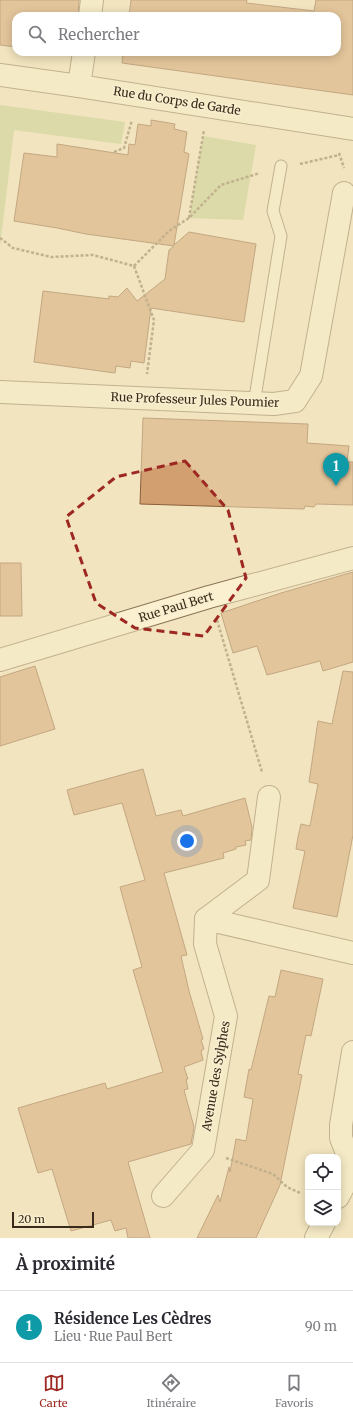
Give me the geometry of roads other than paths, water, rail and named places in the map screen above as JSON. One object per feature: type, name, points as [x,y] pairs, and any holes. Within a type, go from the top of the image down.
[{"type":"street","points":[[90,12],[92,0]]},
{"type":"street","points":[[79,86],[83,56]]},
{"type":"street","name":"Rue du Corps de Garde","points":[[0,75],[348,128]]},
{"type":"street","name":"Rue Professeur Jules Poumier","points":[[0,392],[254,404],[274,404],[295,401],[311,376],[344,193]]},
{"type":"street","name":"Rue Paul Bert","points":[[0,660],[209,597],[353,558]]},
{"type":"street","points":[[206,919],[258,880],[269,797]]},
{"type":"street","points":[[206,919],[353,953]]},
{"type":"street","name":"Avenue des Sylphes","points":[[162,1196],[203,1150],[226,1016],[205,944],[206,919]]},
{"type":"street","points":[[341,1191],[353,1168],[341,1138],[341,1125],[353,1052]]},
{"type":"street","points":[[316,1238],[322,1226]]},
{"type":"lane","points":[[254,404],[281,236],[273,211],[281,166]]},
{"type":"place","name":"Résidence Les Cèdres","points":[[336,486]]}]
